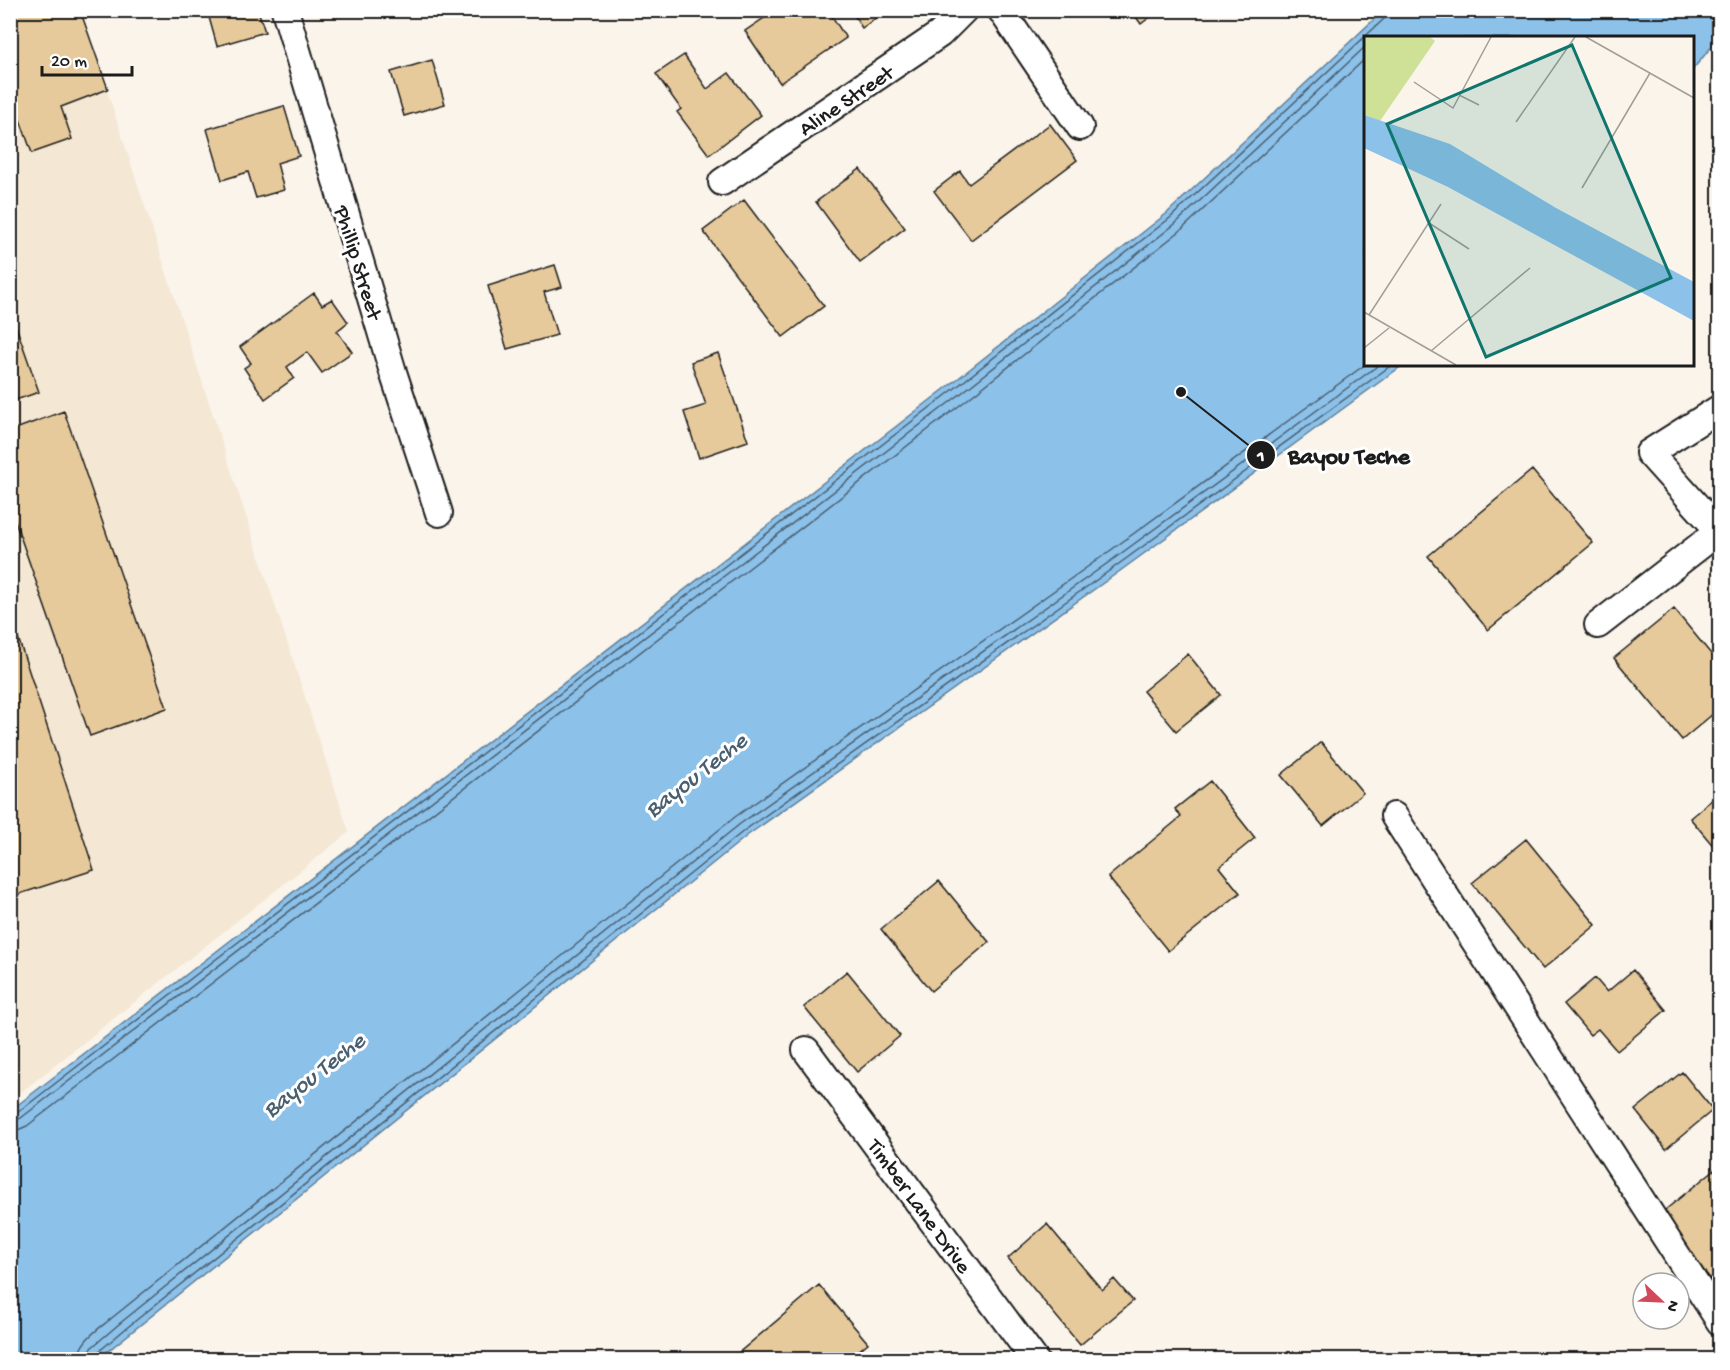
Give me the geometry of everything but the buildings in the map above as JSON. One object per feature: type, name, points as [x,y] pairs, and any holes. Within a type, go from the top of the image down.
[{"type":"street","name":"Phillip Street","points":[[285,10],[393,372],[439,513]]},
{"type":"street","name":"Aline Street","points":[[722,182],[940,34],[964,10]]},
{"type":"street","points":[[1001,10],[1080,127]]},
{"type":"street","points":[[1598,625],[1719,531],[1649,453],[1719,408]]},
{"type":"street","points":[[1395,816],[1719,1322]]},
{"type":"street","name":"Timber Lane Drive","points":[[806,1050],[1035,1359]]},
{"type":"shaded area","points":[[11,11],[81,11],[349,832],[11,1100]]},
{"type":"water","points":[[1384,10],[1719,11],[1719,38],[1694,68],[1694,36],[1364,36],[1364,366],[1402,366],[1120,571],[748,835],[98,1359],[11,1359],[11,1110],[951,384],[1166,214]]},
{"type":"place","name":"Bayou Teche","points":[[1181,392]]}]
